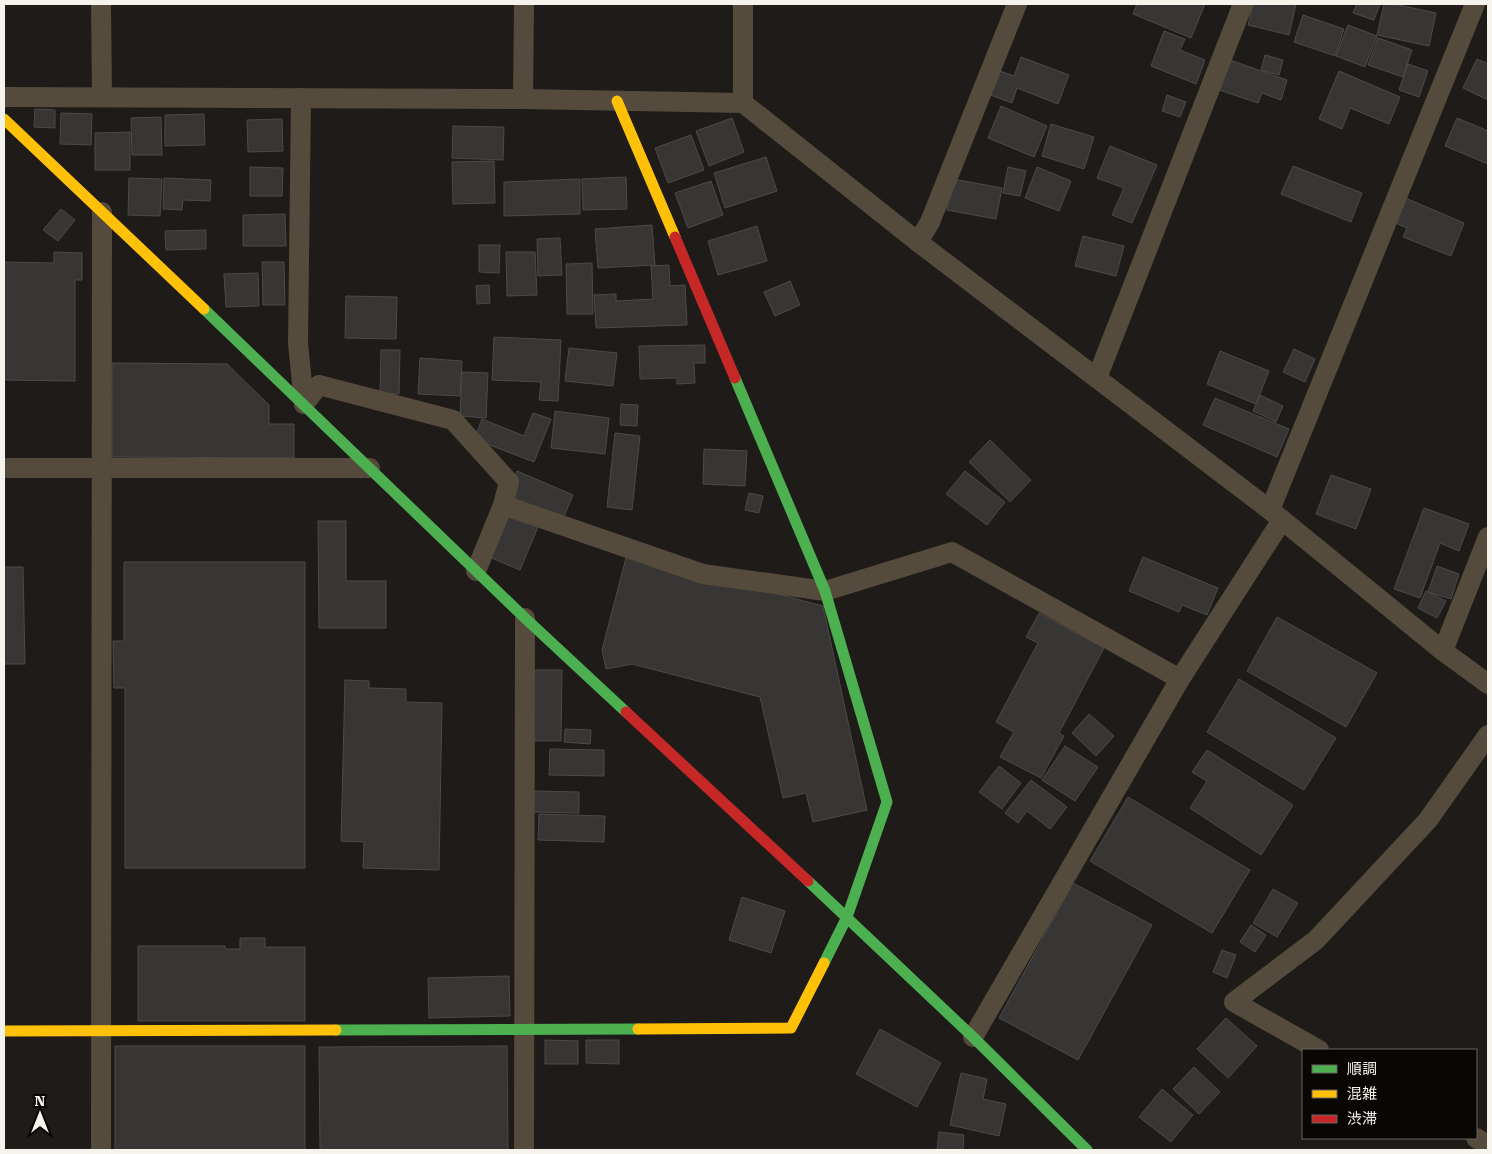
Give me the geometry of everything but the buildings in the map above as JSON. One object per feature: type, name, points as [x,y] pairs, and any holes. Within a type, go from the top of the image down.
[{"type":"street","points":[[102,4],[102,97]]},
{"type":"street","points":[[523,99],[524,4]]},
{"type":"street","points":[[743,4],[743,103]]},
{"type":"street","points":[[918,242],[930,222],[1017,4]]},
{"type":"street","points":[[1097,378],[1243,4]]},
{"type":"street","points":[[973,1037],[1276,515],[1475,4]]},
{"type":"street","points":[[4,97],[523,99],[743,103],[918,242],[1276,515],[1444,651],[1488,684]]},
{"type":"street","points":[[301,98],[298,343],[304,404]]},
{"type":"street","points":[[4,1031],[791,1028],[847,916],[887,802],[825,591],[616,101]]},
{"type":"street","points":[[4,120],[304,404],[476,571],[847,916],[973,1037],[1078,1147]]},
{"type":"street","points":[[101,1150],[102,212]]},
{"type":"street","points":[[304,404],[319,385],[453,420],[509,482],[503,505],[476,571]]},
{"type":"street","points":[[4,468],[370,468]]},
{"type":"street","points":[[503,505],[703,574],[825,591],[952,552],[1180,679]]},
{"type":"street","points":[[1444,651],[1488,538]]},
{"type":"street","points":[[524,1150],[526,618]]},
{"type":"street","points":[[1317,1049],[1234,1002],[1316,940],[1428,820],[1488,735]]},
{"type":"street","points":[[1477,1139],[1488,1145]]},
{"type":"traffic: fast","points":[[204,309],[525,618],[626,712]]},
{"type":"traffic: fast","points":[[735,378],[825,591],[887,802],[847,917],[824,963]]},
{"type":"traffic: fast","points":[[808,881],[973,1037],[1087,1150]]},
{"type":"traffic: fast","points":[[336,1030],[638,1029]]},
{"type":"traffic: slow","points":[[617,101],[675,237]]},
{"type":"traffic: slow","points":[[4,119],[204,309]]},
{"type":"traffic: slow","points":[[638,1029],[791,1028],[824,963]]},
{"type":"traffic: slow","points":[[4,1031],[336,1030]]},
{"type":"traffic: jam","points":[[675,237],[735,378]]},
{"type":"traffic: jam","points":[[626,712],[808,881]]}]
